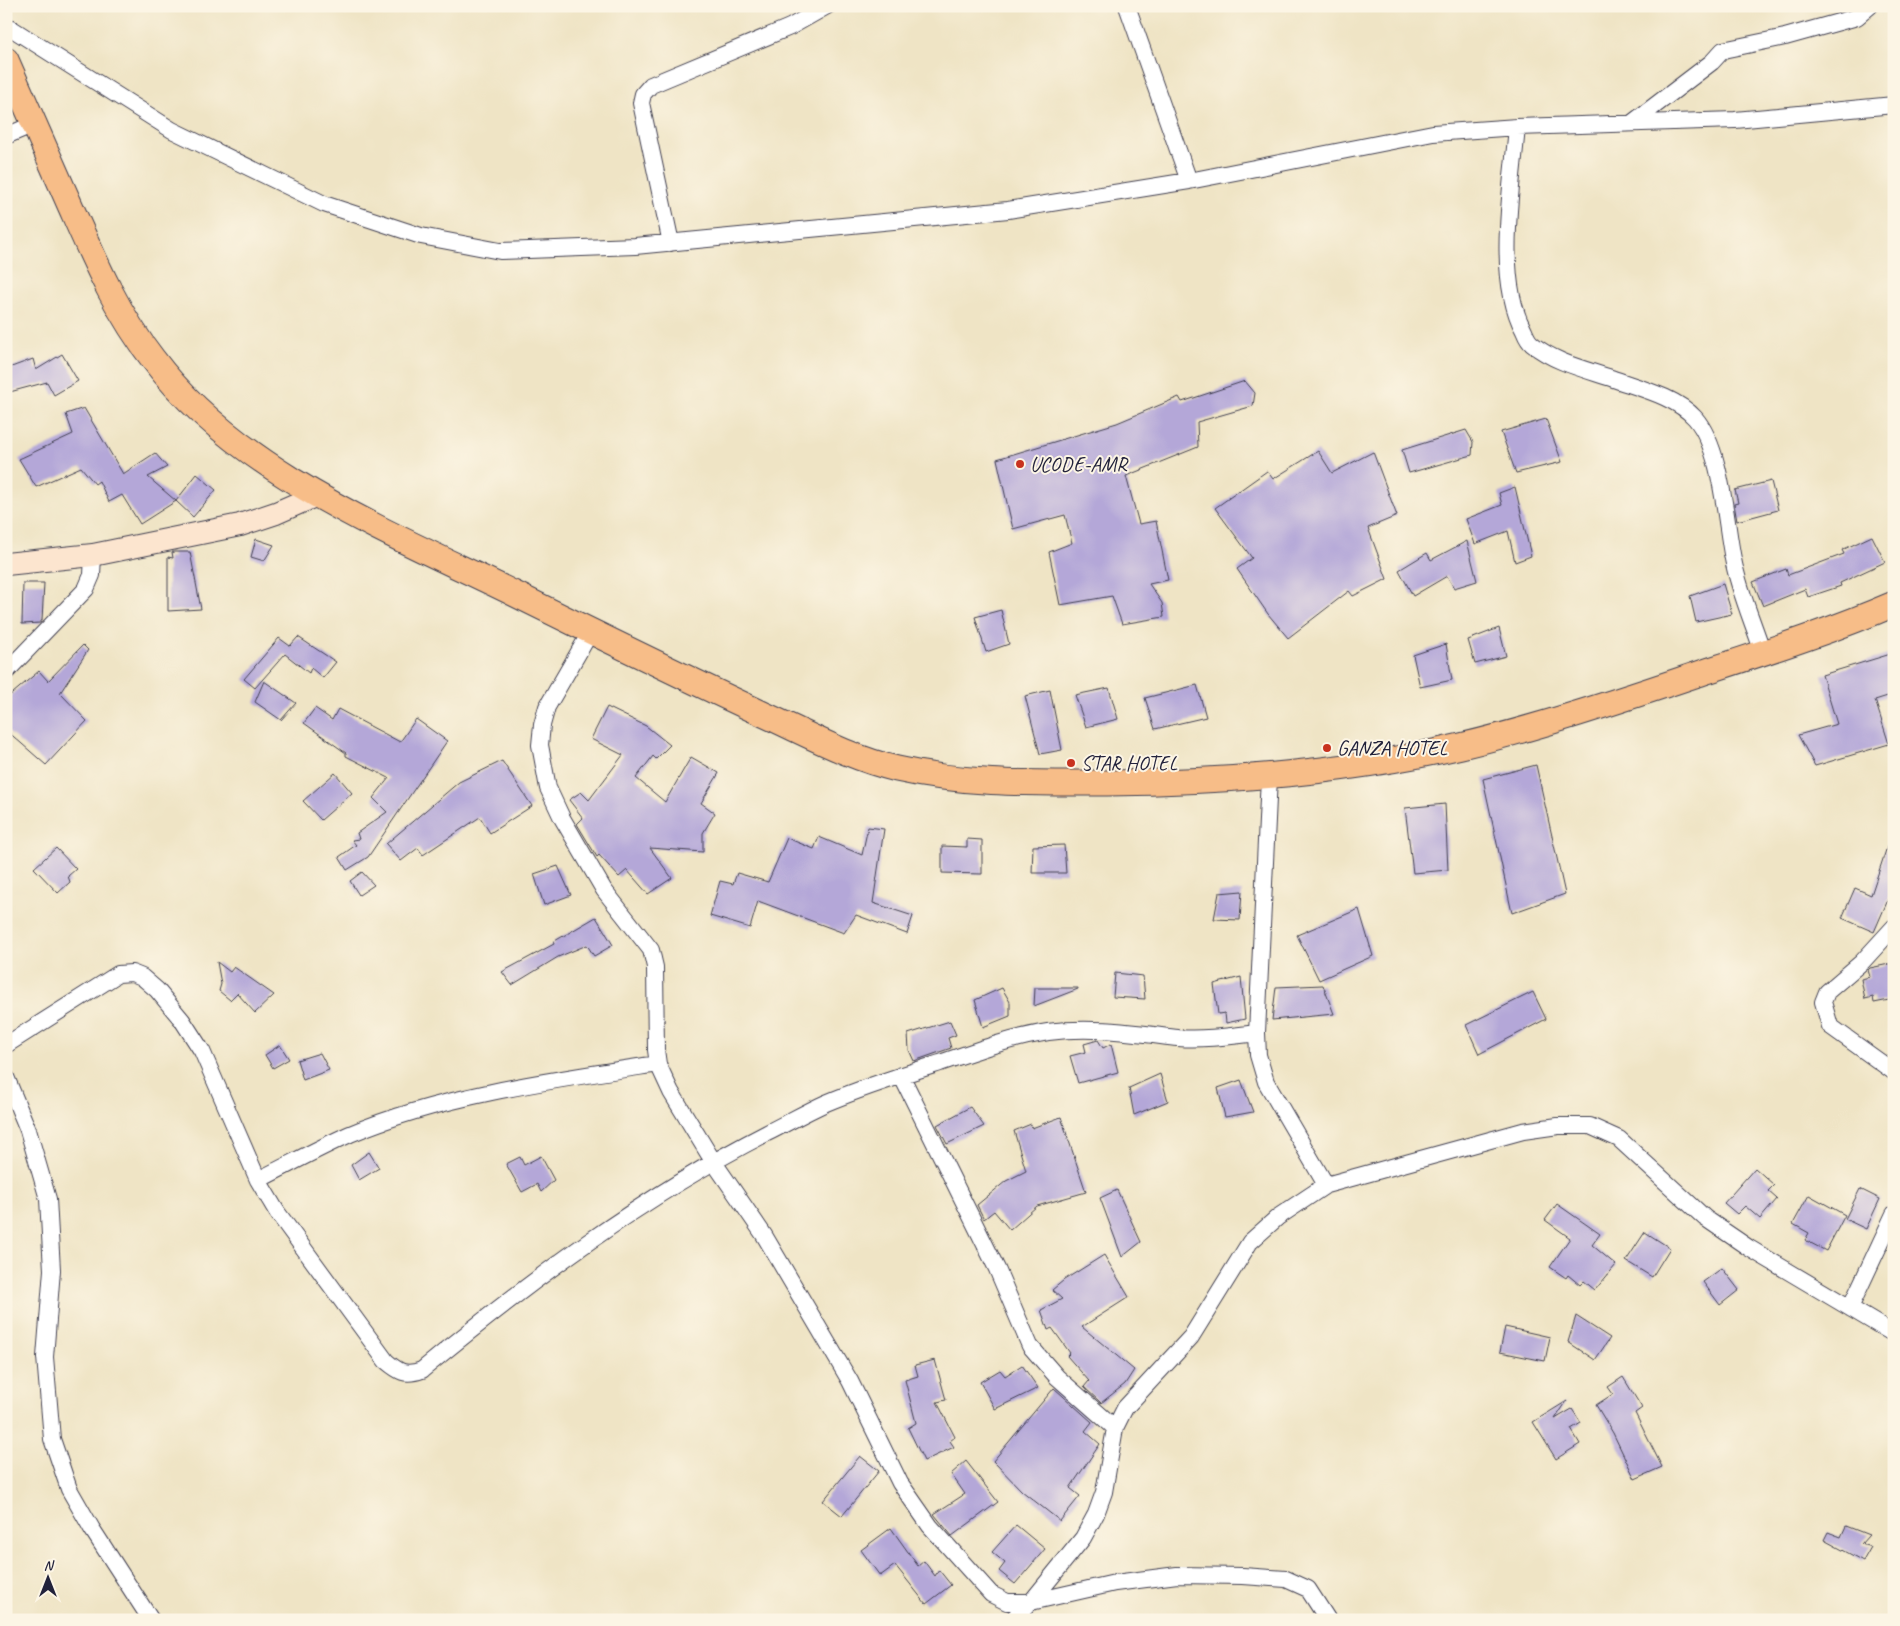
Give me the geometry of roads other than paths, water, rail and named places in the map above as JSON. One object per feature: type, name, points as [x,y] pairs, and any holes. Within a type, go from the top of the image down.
[{"type":"main road","points":[[6,60],[105,284],[153,360],[205,417],[257,458],[317,495],[591,631],[851,755],[894,768],[955,779],[1012,783],[1149,782],[1269,777],[1329,770],[1459,746],[1589,710],[1850,623],[1894,604]]},
{"type":"street","points":[[671,243],[641,103],[643,94],[651,85],[790,27],[827,6]]},
{"type":"street","points":[[1127,6],[1189,181]]},
{"type":"street","points":[[1632,123],[1712,62],[1723,50],[1785,37],[1857,17],[1870,6]]},
{"type":"street","points":[[6,25],[172,130],[324,204],[421,236],[500,251],[671,243],[1008,210],[1189,181],[1433,133],[1517,127],[1735,120],[1894,106]]},
{"type":"street","points":[[6,136],[34,124]]},
{"type":"street","points":[[1517,127],[1507,259],[1511,298],[1520,324],[1530,342],[1553,358],[1645,390],[1677,404],[1696,419],[1708,442],[1721,481],[1733,561],[1763,653]]},
{"type":"street","points":[[6,564],[93,555],[240,525],[276,514],[317,495]]},
{"type":"street","points":[[6,672],[86,590],[92,575],[93,555]]},
{"type":"street","points":[[591,631],[546,707],[540,745],[548,788],[562,818],[604,890],[651,950],[655,967],[656,1050],[658,1064],[671,1092],[712,1161],[764,1235],[850,1381],[900,1483],[930,1526],[991,1594],[1007,1602],[1031,1602],[1115,1583],[1177,1575],[1243,1576],[1286,1579],[1308,1589],[1328,1620]]},
{"type":"street","points":[[1269,777],[1257,1033],[1258,1055],[1266,1082],[1326,1185]]},
{"type":"street","points":[[1894,927],[1862,962],[1827,992],[1823,1002],[1830,1026],[1894,1072]]},
{"type":"street","points":[[6,1045],[118,974],[132,973],[142,977],[157,990],[182,1020],[202,1051],[258,1180],[277,1212],[386,1361],[398,1372],[409,1375],[422,1370],[496,1309],[580,1247],[712,1161],[825,1104],[901,1075],[1015,1039],[1049,1032],[1120,1030],[1180,1038],[1204,1038],[1257,1033]]},
{"type":"street","points":[[258,1180],[350,1134],[397,1117],[448,1103],[558,1080],[658,1064]]},
{"type":"street","points":[[901,1075],[997,1269],[1030,1346],[1057,1378],[1115,1428]]},
{"type":"street","points":[[6,1076],[28,1130],[48,1199],[52,1270],[45,1357],[52,1439],[69,1489],[92,1529],[151,1620]]},
{"type":"street","points":[[1012,1620],[1031,1602],[1082,1538],[1096,1514],[1104,1492],[1115,1428],[1125,1408],[1191,1337],[1250,1242],[1278,1217],[1326,1185],[1524,1131],[1558,1126],[1590,1126],[1619,1139],[1705,1218],[1749,1248],[1894,1334]]},
{"type":"street","points":[[1850,1308],[1882,1236],[1894,1214]]},
{"type":"place","name":"UCODE-AMR","points":[[1020,464]]},
{"type":"place","name":"GANZA HOTEL","points":[[1327,748]]},
{"type":"place","name":"STAR HOTEL","points":[[1071,763]]}]
